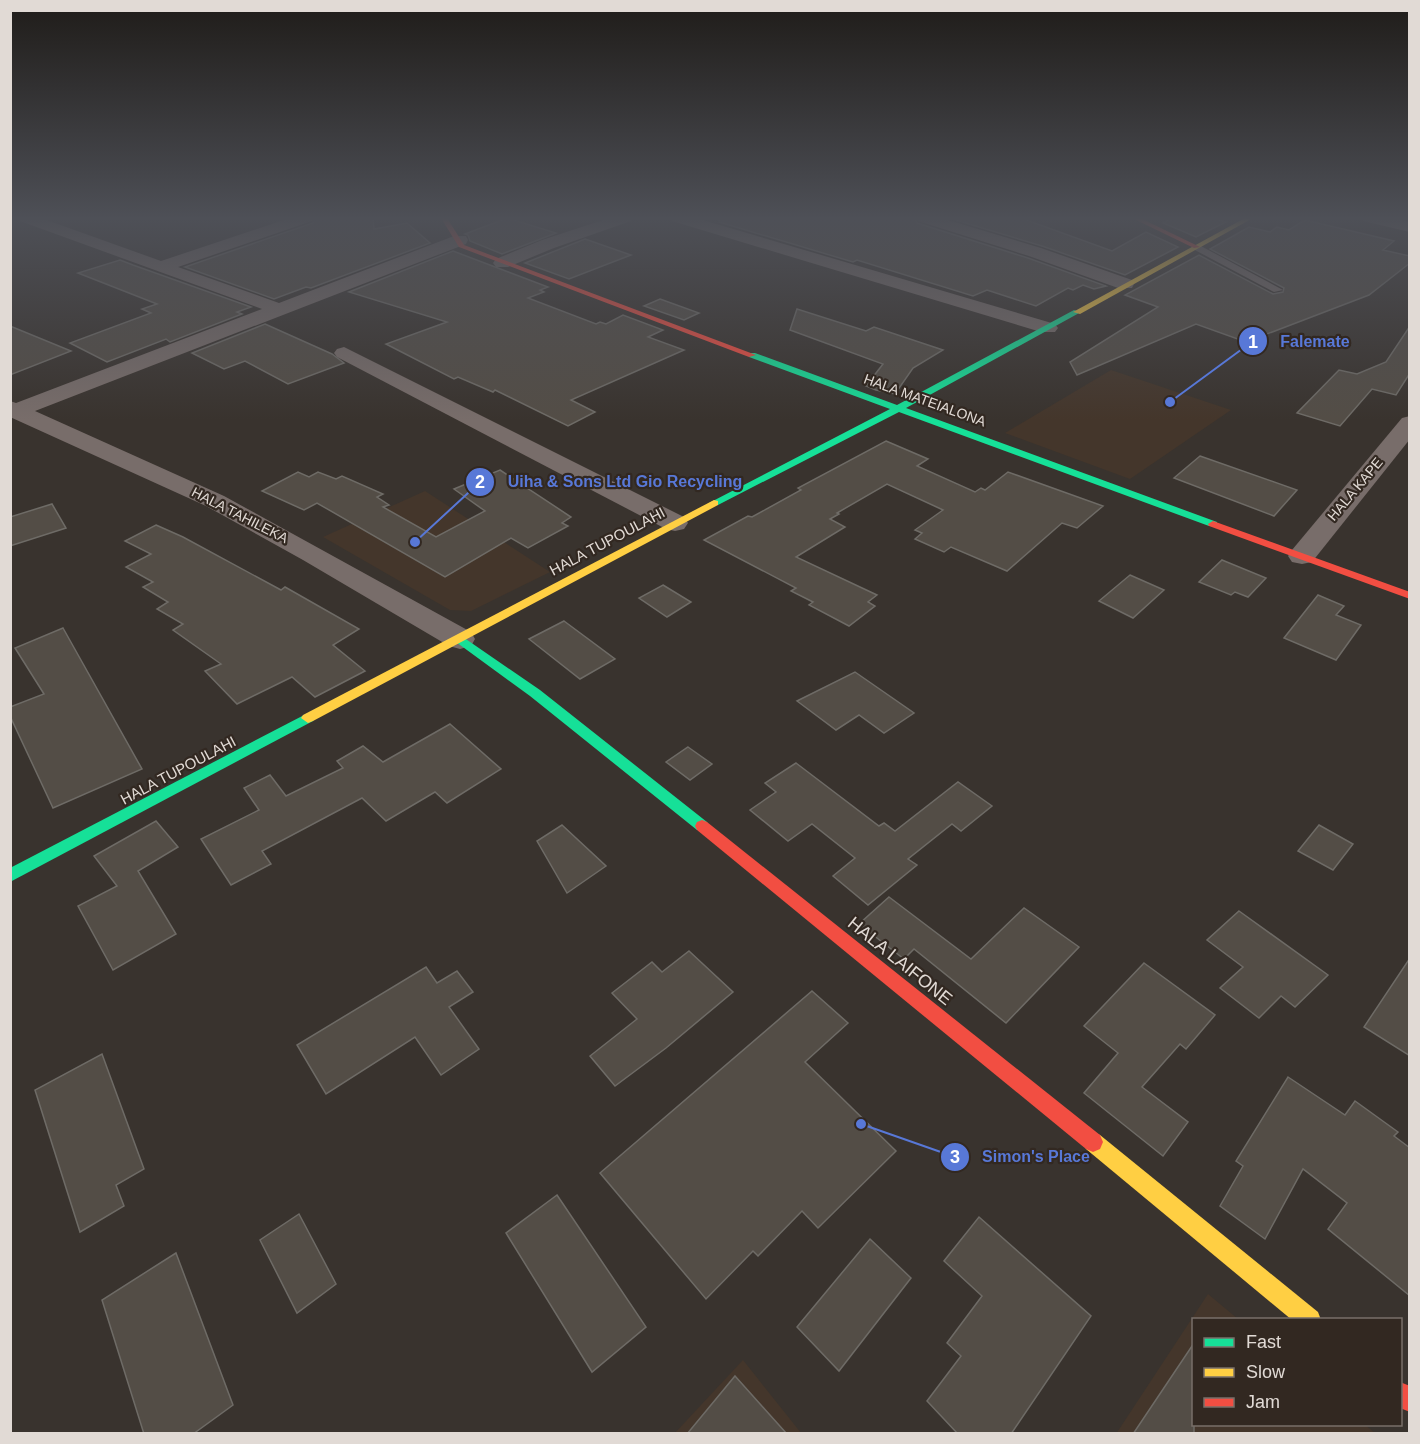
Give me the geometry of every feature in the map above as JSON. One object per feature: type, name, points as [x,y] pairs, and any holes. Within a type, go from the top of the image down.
[{"type":"street","points":[[215,285],[281,310]]},
{"type":"street","points":[[13,410],[344,285]]},
{"type":"street","name":"HALA MATEIALONA","points":[[566,285],[1410,596]]},
{"type":"street","points":[[908,285],[1048,328]]},
{"type":"street","name":"HALA TUPOULAHI","points":[[10,876],[675,523],[899,408],[1123,285]]},
{"type":"street","points":[[344,353],[675,523]]},
{"type":"street","name":"HALA TAHILEKA","points":[[13,410],[215,501],[314,554],[460,639]]},
{"type":"street","name":"HALA KAPE","points":[[1302,556],[1410,423]]},
{"type":"street","name":"HALA LAIFONE","points":[[460,639],[535,693],[930,1009],[1308,1318]]},
{"type":"lane","points":[[1269,285],[1278,290]]},
{"type":"shaded area","points":[[1111,370],[1231,410],[1130,479],[1005,433]]},
{"type":"shaded area","points":[[425,491],[550,572],[471,611],[450,610],[323,537]]},
{"type":"shaded area","points":[[1208,1294],[1237,1318],[1192,1318]]},
{"type":"shaded area","points":[[1192,1318],[1192,1426],[1366,1426],[1375,1433],[1116,1434]]},
{"type":"shaded area","points":[[743,1360],[801,1433],[674,1434]]},
{"type":"building","points":[[110,285],[191,285],[251,307],[237,312],[242,314],[170,342],[166,339],[107,362],[70,343],[151,313],[142,309],[157,304]]},
{"type":"building","points":[[236,285],[318,285],[306,287],[274,299]]},
{"type":"building","points":[[366,285],[544,285],[548,287],[540,290],[544,292],[528,298],[596,324],[600,322],[606,324],[623,315],[663,330],[648,337],[684,350],[571,400],[595,412],[568,426],[495,390],[493,392],[458,377],[454,379],[386,344],[447,322],[349,292]]},
{"type":"building","points":[[939,285],[1082,285],[1073,290],[1068,288],[1036,306],[987,290],[973,296]]},
{"type":"building","points":[[1084,285],[1106,286],[1094,289]]},
{"type":"building","points":[[1143,285],[1257,285],[1273,294],[1283,292],[1284,288],[1279,285],[1381,285],[1369,295],[1246,342],[1196,324],[1077,375],[1070,362],[1158,307],[1125,295]]},
{"type":"building","points":[[660,299],[699,313],[684,320],[644,306]]},
{"type":"building","points":[[797,309],[866,331],[874,327],[943,350],[913,368],[895,394],[876,390],[866,386],[883,364],[790,330]]},
{"type":"building","points":[[265,324],[332,354],[344,363],[288,384],[245,361],[224,369],[192,353]]},
{"type":"building","points":[[10,326],[71,351],[10,375]]},
{"type":"building","points":[[1410,326],[1410,373],[1396,395],[1372,389],[1340,426],[1297,413],[1339,370],[1357,374],[1386,362]]},
{"type":"building","points":[[886,441],[928,459],[917,466],[975,492],[981,488],[985,490],[1008,472],[1103,506],[1077,528],[1062,523],[1007,571],[951,547],[944,552],[915,539],[922,533],[915,530],[943,510],[887,484],[837,513],[839,514],[830,519],[845,527],[796,557],[877,595],[868,602],[875,606],[849,626],[809,605],[813,602],[791,591],[796,588],[704,540],[748,516],[752,517],[801,490],[798,488]]},
{"type":"building","points":[[1200,456],[1297,490],[1274,516],[1174,478]]},
{"type":"building","points":[[500,470],[571,517],[562,523],[568,526],[528,548],[511,538],[445,577],[317,503],[304,510],[262,491],[298,472],[309,477],[318,472],[336,479],[342,476],[383,494],[377,497],[389,505],[383,507],[436,537],[485,511],[454,489]]},
{"type":"building","points":[[52,504],[66,528],[10,546],[10,517]]},
{"type":"building","points":[[156,525],[183,537],[281,590],[285,587],[359,629],[333,645],[365,671],[315,697],[292,677],[237,704],[205,671],[221,664],[173,630],[183,624],[157,609],[168,602],[143,587],[153,582],[126,567],[151,554],[125,541]]},
{"type":"building","points":[[1222,560],[1266,578],[1248,597],[1235,592],[1231,595],[1199,582]]},
{"type":"building","points":[[1130,575],[1164,590],[1133,618],[1099,601]]},
{"type":"building","points":[[663,585],[691,602],[667,617],[639,598]]},
{"type":"building","points":[[1318,595],[1344,606],[1336,615],[1361,625],[1336,660],[1284,638]]},
{"type":"building","points":[[564,621],[615,659],[580,679],[529,639]]},
{"type":"building","points":[[63,628],[142,769],[53,808],[10,716],[10,707],[44,694],[15,648]]},
{"type":"building","points":[[855,672],[914,713],[884,733],[859,715],[836,730],[797,701]]},
{"type":"building","points":[[450,724],[501,769],[447,803],[435,792],[386,821],[362,798],[262,851],[271,864],[231,885],[201,839],[259,810],[244,788],[270,775],[286,796],[343,768],[337,761],[363,746],[383,762]]},
{"type":"building","points":[[688,747],[712,764],[690,780],[666,762]]},
{"type":"building","points":[[796,763],[879,826],[884,823],[895,831],[958,782],[992,806],[961,831],[952,824],[908,859],[917,865],[868,905],[833,876],[855,858],[812,824],[788,841],[750,810],[776,792],[765,783]]},
{"type":"building","points":[[156,821],[178,847],[138,871],[176,934],[113,970],[78,906],[117,886],[94,856]]},
{"type":"building","points":[[562,825],[606,866],[567,893],[537,841]]},
{"type":"building","points":[[1319,825],[1353,844],[1333,870],[1298,851]]},
{"type":"building","points":[[889,897],[971,959],[1024,908],[1079,947],[1006,1023],[914,949],[904,959],[859,924]]},
{"type":"building","points":[[1239,911],[1328,975],[1295,1007],[1281,996],[1259,1018],[1220,988],[1243,967],[1207,940]]},
{"type":"building","points":[[689,951],[733,992],[666,1048],[615,1086],[590,1056],[637,1019],[612,993],[652,962],[662,972]]},
{"type":"building","points":[[1410,958],[1410,1056],[1364,1027]]},
{"type":"building","points":[[1144,963],[1215,1015],[1186,1049],[1180,1044],[1142,1087],[1188,1122],[1163,1156],[1084,1093],[1118,1053],[1084,1026]]},
{"type":"building","points":[[426,967],[437,983],[457,971],[473,992],[449,1007],[479,1049],[441,1075],[415,1037],[326,1094],[297,1045]]},
{"type":"building","points":[[812,991],[848,1023],[805,1062],[896,1151],[818,1228],[802,1211],[758,1256],[753,1251],[706,1299],[600,1173]]},
{"type":"building","points":[[102,1054],[144,1169],[116,1185],[124,1206],[80,1232],[35,1090]]},
{"type":"building","points":[[1288,1077],[1345,1115],[1355,1101],[1398,1132],[1394,1136],[1410,1148],[1410,1296],[1328,1229],[1347,1203],[1303,1169],[1265,1239],[1220,1206],[1243,1166],[1236,1161]]},
{"type":"building","points":[[557,1195],[646,1327],[592,1372],[506,1233]]},
{"type":"building","points":[[299,1214],[336,1284],[297,1313],[260,1240]]},
{"type":"building","points":[[979,1217],[1091,1316],[1011,1434],[958,1434],[927,1401],[961,1356],[947,1343],[982,1296],[944,1261]]},
{"type":"building","points":[[870,1239],[911,1278],[839,1371],[797,1327]]},
{"type":"building","points":[[176,1253],[233,1405],[193,1434],[144,1434],[102,1300]]},
{"type":"building","points":[[1192,1346],[1192,1426],[1194,1426],[1194,1434],[1133,1434]]},
{"type":"building","points":[[735,1376],[787,1434],[687,1434]]},
{"type":"traffic: fast","points":[[714,503],[899,408],[1077,312]]},
{"type":"traffic: fast","points":[[752,355],[1213,524]]},
{"type":"traffic: fast","points":[[460,639],[535,693],[702,826]]},
{"type":"traffic: fast","points":[[10,876],[308,718]]},
{"type":"traffic: slow","points":[[1077,312],[1126,285]]},
{"type":"traffic: slow","points":[[308,718],[714,503]]},
{"type":"traffic: slow","points":[[1093,1142],[1308,1318]]},
{"type":"traffic: jam","points":[[566,285],[752,355]]},
{"type":"traffic: jam","points":[[1213,524],[1410,596]]},
{"type":"traffic: jam","points":[[702,826],[1093,1142]]},
{"type":"traffic: jam","points":[[1402,1395],[1410,1401]]},
{"type":"place","name":"Falemate","points":[[1170,402]]},
{"type":"place","name":"Uiha & Sons Ltd Gio Recycling","points":[[415,542]]},
{"type":"place","name":"Simon's Place","points":[[861,1124]]}]
